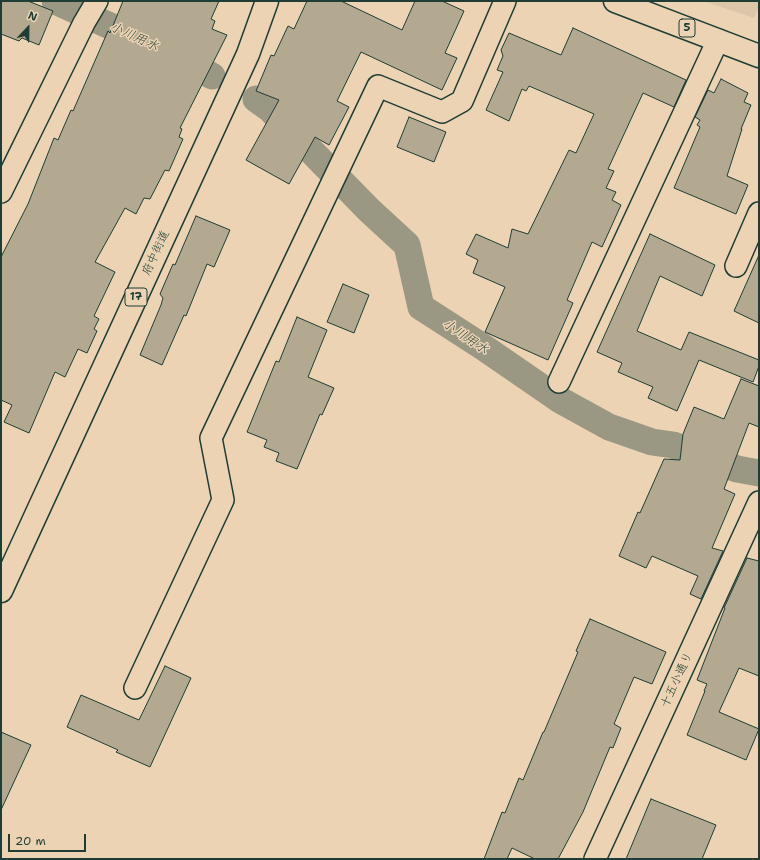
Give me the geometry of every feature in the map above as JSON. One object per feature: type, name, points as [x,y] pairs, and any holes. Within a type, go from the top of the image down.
[{"type":"main road","name":"府中街道","points":[[1,591],[248,54],[267,1]]},
{"type":"main road","name":"5","points":[[615,1],[759,56]]},
{"type":"street","points":[[135,688],[223,500],[211,438],[349,150],[378,86],[442,112],[462,101],[505,1]]},
{"type":"street","points":[[1,192],[91,11]]},
{"type":"street","points":[[559,382],[718,40]]},
{"type":"street","points":[[736,266],[759,213]]},
{"type":"street","name":"十五小通り","points":[[595,859],[759,502]]},
{"type":"shaded area","points":[[703,1],[759,1],[759,7],[754,18]]},
{"type":"building","points":[[1,1],[28,1],[53,11],[39,45],[22,38],[19,41],[1,34]]},
{"type":"building","points":[[123,1],[219,1],[211,19],[215,21],[212,29],[227,35],[180,128],[182,129],[179,137],[183,139],[169,171],[165,170],[150,199],[144,198],[136,214],[125,208],[95,262],[115,272],[94,316],[99,319],[94,329],[97,331],[87,353],[78,349],[65,377],[55,372],[29,433],[4,422],[12,405],[1,400],[1,257],[28,204],[54,138],[58,140],[71,110],[73,111],[108,31],[110,33]]},
{"type":"building","points":[[307,1],[341,1],[402,30],[415,1],[442,1],[464,11],[445,53],[457,58],[442,90],[361,52],[337,101],[349,107],[329,145],[315,137],[289,184],[246,160],[279,100],[256,91],[271,55],[274,56],[288,26],[294,29]]},
{"type":"building","points":[[573,28],[686,80],[674,107],[643,93],[608,169],[614,171],[606,188],[616,192],[612,200],[621,205],[602,247],[592,242],[567,300],[573,303],[548,360],[485,332],[505,287],[473,273],[478,260],[466,254],[476,234],[508,248],[512,229],[528,234],[569,150],[576,153],[594,114],[529,86],[526,91],[522,89],[509,121],[486,110],[503,72],[497,70],[503,56],[501,50],[509,33],[561,55]]},
{"type":"building","points":[[721,79],[748,93],[744,102],[751,105],[741,129],[727,176],[748,185],[736,214],[674,188],[700,127],[697,125],[700,120],[695,117],[708,90],[714,93]]},
{"type":"building","points":[[409,117],[446,132],[434,162],[397,147]]},
{"type":"building","points":[[196,216],[230,230],[214,267],[207,264],[186,316],[184,315],[162,365],[140,355],[161,305],[163,298],[160,294],[173,264],[175,265]]},
{"type":"building","points":[[650,234],[715,265],[702,296],[660,276],[637,331],[681,350],[689,332],[759,360],[759,366],[753,382],[699,360],[677,411],[648,398],[653,387],[618,372],[622,363],[597,352]]},
{"type":"building","points":[[759,255],[759,323],[734,311]]},
{"type":"building","points":[[343,284],[369,295],[354,333],[327,322]]},
{"type":"building","points":[[297,317],[327,330],[308,377],[334,388],[322,415],[320,414],[297,469],[276,461],[279,453],[264,447],[267,440],[247,432],[276,361],[279,362]]},
{"type":"building","points":[[741,379],[759,386],[759,427],[749,423],[724,489],[735,494],[712,548],[723,551],[701,599],[690,594],[698,576],[652,556],[646,568],[619,556],[638,512],[640,513],[664,459],[680,460],[683,434],[694,407],[724,419]]},
{"type":"building","points":[[747,558],[759,561],[759,676],[739,668],[719,712],[759,729],[746,760],[687,735],[707,684],[697,680],[724,608]]},
{"type":"building","points":[[590,619],[666,652],[652,684],[634,677],[614,724],[621,728],[613,748],[610,747],[583,812],[558,859],[535,859],[512,848],[507,859],[484,859],[502,812],[505,813],[519,778],[523,780],[578,652],[576,651]]},
{"type":"building","points":[[165,666],[191,678],[150,767],[116,752],[118,750],[67,727],[81,695],[139,720]]},
{"type":"building","points":[[1,732],[31,745],[1,810]]},
{"type":"building","points":[[651,799],[716,825],[702,859],[626,859]]},
{"type":"waterway","name":"小川用水","points":[[55,1],[174,55],[212,76]]},
{"type":"waterway","name":"小川用水","points":[[256,99],[270,109],[369,210],[407,245],[421,307],[483,347],[560,400],[609,427],[652,442],[673,445],[737,469],[759,473]]}]
